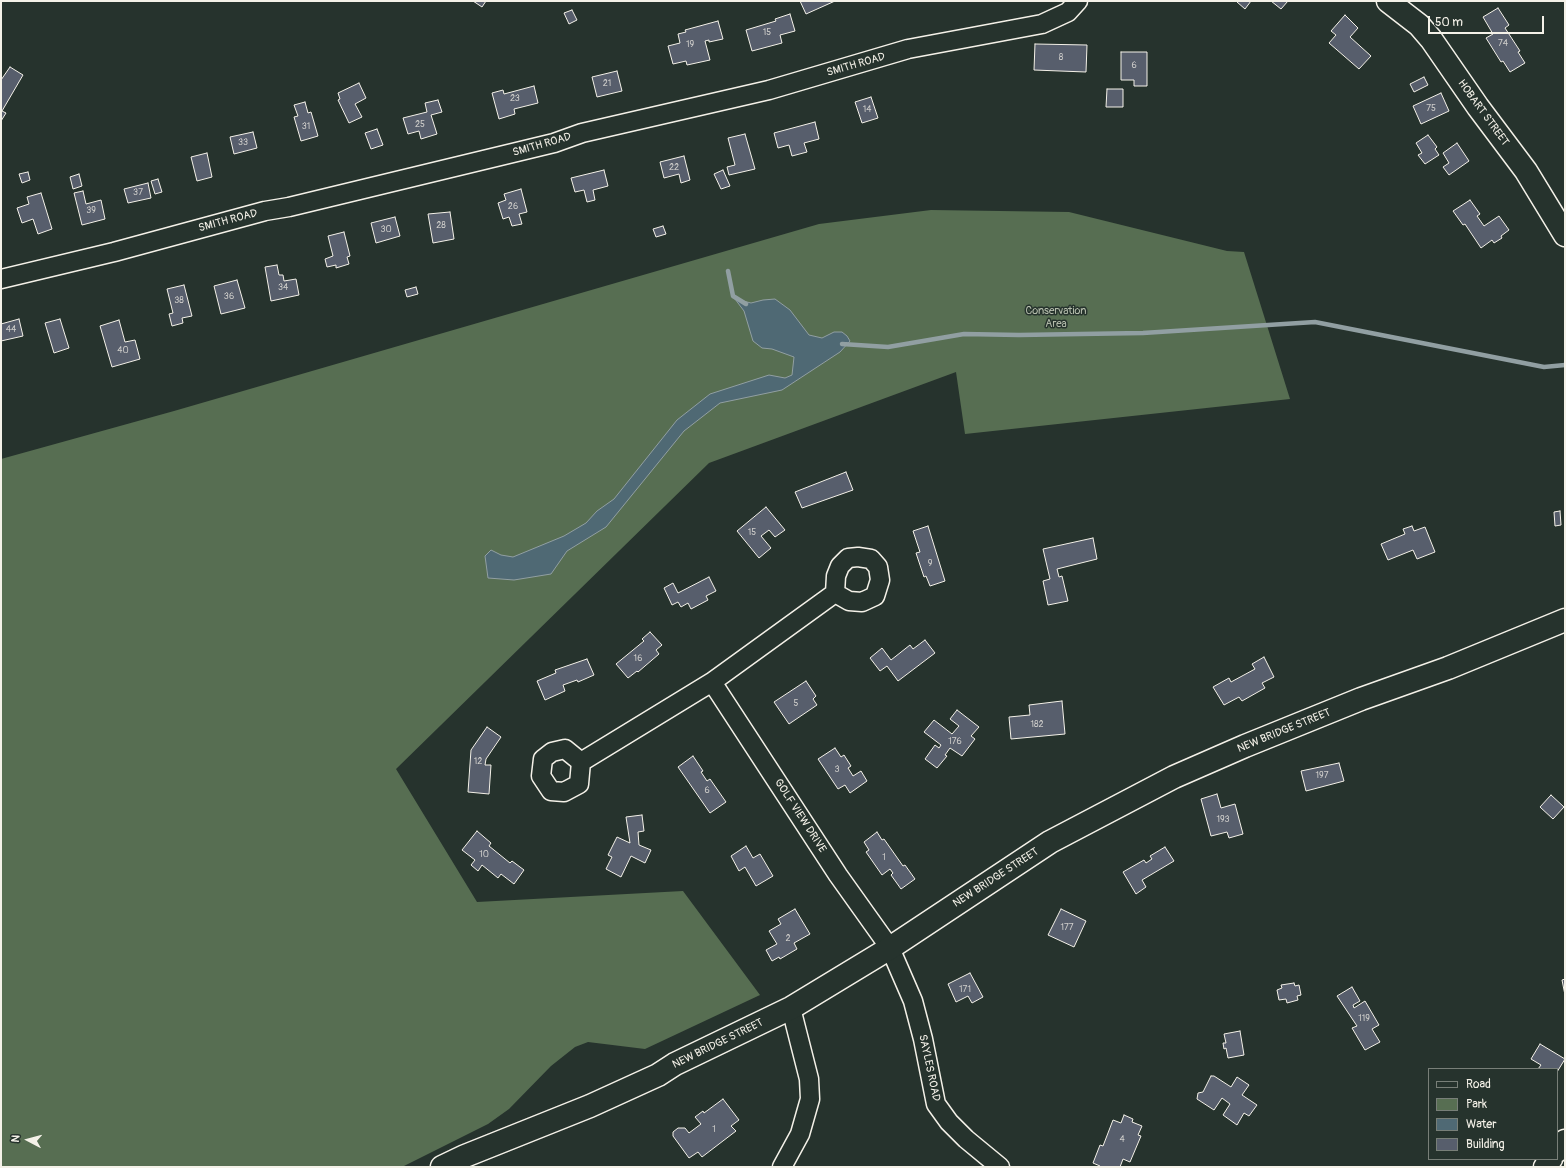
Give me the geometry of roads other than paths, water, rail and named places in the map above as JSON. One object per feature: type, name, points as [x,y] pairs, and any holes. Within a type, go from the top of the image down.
[{"type":"street","name":"SMITH ROAD","points":[[1,279],[114,252],[265,211],[289,207],[554,143],[582,133],[769,90],[908,49],[1042,24],[1068,12],[1078,1]]},
{"type":"street","name":"HOBART STREET","points":[[1388,1],[1419,26],[1432,39],[1478,107],[1526,171],[1565,235]]},
{"type":"street","points":[[581,762],[712,682],[835,593]]},
{"type":"street","name":"NEW BRIDGE STREET","points":[[442,1167],[464,1156],[597,1102],[658,1074],[675,1064],[791,1008],[890,948],[1050,842],[1174,778],[1245,746],[1361,699],[1448,668],[1565,620]]},
{"type":"street","name":"GOLF VIEW DRIVE","points":[[712,682],[838,875],[890,948]]},
{"type":"street","name":"SAYLES ROAD","points":[[890,948],[914,1001],[924,1039],[936,1104],[949,1122],[966,1139],[1000,1167]]},
{"type":"street","points":[[782,1167],[800,1134],[810,1099],[809,1080],[791,1008]]},
{"type":"street","points":[[1558,1150],[1565,1141]]},
{"type":"water","points":[[735,299],[751,303],[775,299],[790,310],[809,335],[822,338],[834,332],[842,332],[850,341],[840,352],[782,390],[720,403],[684,431],[606,527],[567,551],[551,574],[514,580],[488,578],[485,556],[491,550],[501,555],[513,557],[564,536],[586,523],[597,511],[614,499],[677,420],[710,394],[769,375],[785,378],[792,375],[794,357],[772,349],[762,348],[753,341],[744,311]]},
{"type":"waterway","points":[[728,271],[733,296],[746,304]]},
{"type":"waterway","points":[[842,344],[888,347],[964,334],[1019,335],[1143,333],[1315,322],[1544,367],[1565,365]]},
{"type":"park label","name":"Conservation Area","points":[[1056,317]]}]
